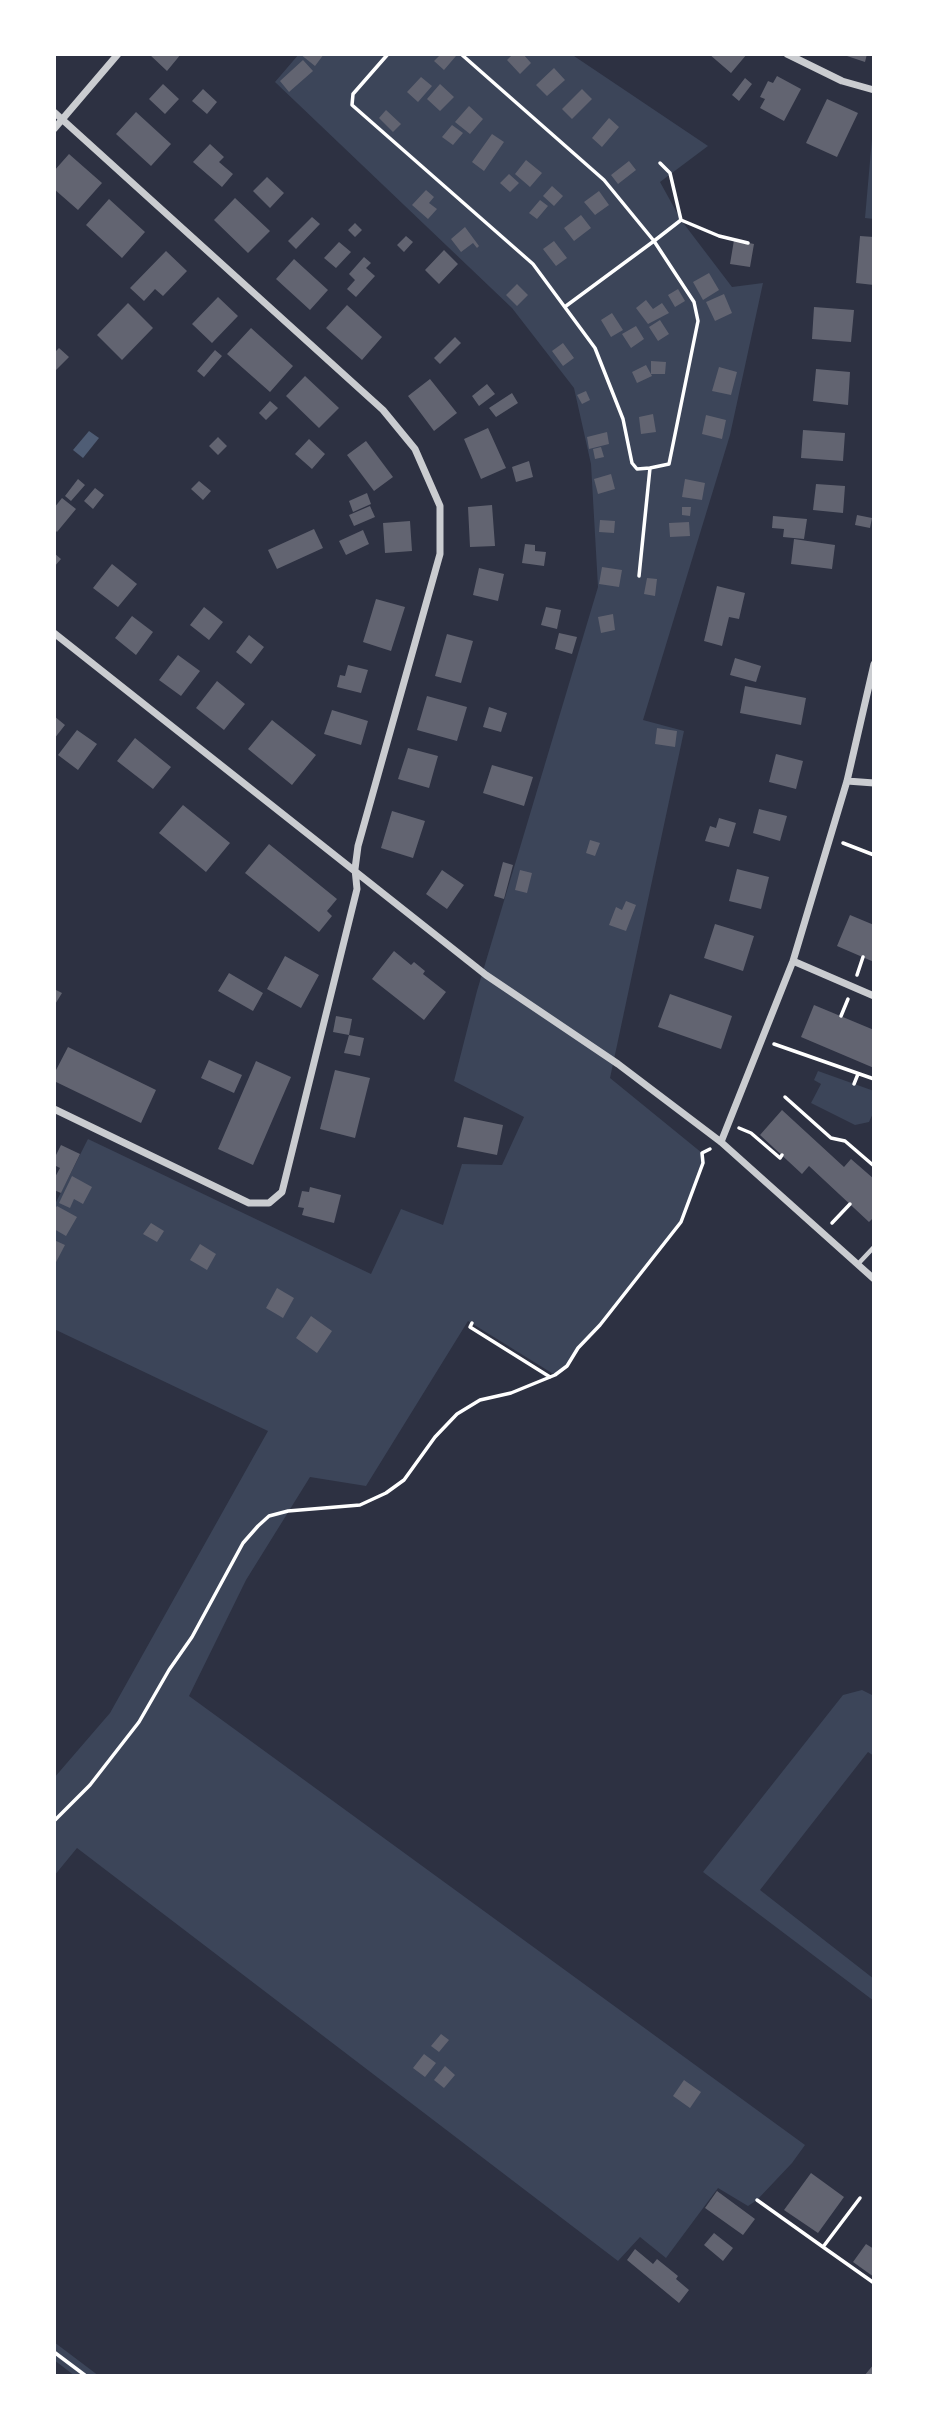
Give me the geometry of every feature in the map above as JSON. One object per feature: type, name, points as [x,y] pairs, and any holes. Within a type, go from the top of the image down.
[{"type":"street","points":[[54,129],[118,54]]},
{"type":"street","points":[[787,54],[842,81],[874,90]]},
{"type":"street","points":[[54,112],[383,410],[415,449],[440,506],[440,554],[358,846],[355,869],[358,889],[282,1192],[269,1203],[249,1203],[54,1109]]},
{"type":"street","points":[[54,633],[355,869],[485,975],[618,1065],[721,1142],[874,1279]]},
{"type":"street","points":[[721,1142],[793,961],[847,781],[874,664]]},
{"type":"street","points":[[847,781],[874,783]]},
{"type":"street","points":[[793,961],[874,996]]},
{"type":"lane","points":[[858,1264],[874,1247]]},
{"type":"path","points":[[388,54],[354,94],[352,105],[533,264],[595,348],[623,419],[632,463],[638,469],[669,464],[698,321],[694,302],[654,241],[604,180],[461,54]]},
{"type":"path","points":[[660,163],[670,173],[681,220]]},
{"type":"path","points":[[566,306],[681,220]]},
{"type":"path","points":[[681,220],[719,236],[748,243]]},
{"type":"path","points":[[639,576],[650,468]]},
{"type":"path","points":[[829,835],[874,855]]},
{"type":"path","points":[[762,1040],[874,1079]]},
{"type":"path","points":[[854,1084],[858,1074]]},
{"type":"path","points":[[785,1097],[831,1138],[845,1141],[874,1166]]},
{"type":"path","points":[[729,1124],[751,1133],[780,1158],[782,1155]]},
{"type":"path","points":[[54,1821],[90,1785],[139,1722],[192,1637],[243,1543],[258,1526],[270,1516],[288,1511],[360,1504],[386,1493],[404,1480],[435,1437],[457,1415],[480,1400],[511,1393],[550,1377],[567,1366],[681,1222],[703,1163],[702,1153],[721,1142]]},
{"type":"path","points":[[833,1222],[850,1204]]},
{"type":"path","points":[[472,1324],[470,1327],[550,1377]]},
{"type":"path","points":[[823,2246],[860,2198]]},
{"type":"path","points":[[757,2200],[874,2283]]},
{"type":"path","points":[[54,2352],[86,2376]]},
{"type":"shaded area","points":[[299,54],[571,54],[708,146],[660,182],[681,220],[732,287],[763,283],[730,435],[643,720],[684,731],[610,1078],[702,1153],[703,1163],[681,1222],[600,1325],[578,1348],[567,1366],[555,1375],[468,1321],[366,1486],[310,1477],[246,1580],[189,1696],[805,2145],[792,2163],[748,2206],[718,2188],[666,2258],[640,2237],[618,2261],[77,1848],[54,1876],[54,1778],[110,1713],[268,1431],[54,1329],[54,1206],[88,1139],[371,1274],[401,1209],[443,1225],[462,1164],[502,1165],[524,1117],[454,1081],[477,991],[598,587],[591,464],[574,388],[512,308],[275,82]]},
{"type":"shaded area","points":[[874,116],[874,219],[865,218]]},
{"type":"shaded area","points":[[89,431],[99,438],[83,458],[73,450]]},
{"type":"shaded area","points":[[818,1071],[874,1091],[874,1111],[869,1122],[855,1125],[811,1103],[821,1084],[814,1080]]},
{"type":"shaded area","points":[[862,1690],[874,1696],[874,1756],[868,1752],[760,1890],[874,1979],[874,2001],[703,1872],[843,1695]]},
{"type":"shaded area","points":[[54,2342],[99,2376],[75,2376],[54,2360]]},
{"type":"building","points":[[149,54],[181,54],[167,71]]},
{"type":"building","points":[[300,54],[324,54],[315,66]]},
{"type":"building","points":[[441,54],[456,56],[444,70],[434,61]]},
{"type":"building","points":[[513,54],[523,54],[531,63],[520,74],[507,60]]},
{"type":"building","points":[[709,54],[747,54],[731,73]]},
{"type":"building","points":[[841,54],[867,54],[865,62]]},
{"type":"building","points":[[303,60],[313,71],[289,92],[280,81]]},
{"type":"building","points":[[554,68],[565,80],[547,96],[536,85]]},
{"type":"building","points":[[777,76],[801,89],[784,121],[760,108],[765,99],[760,97],[768,81],[773,83]]},
{"type":"building","points":[[421,77],[432,86],[418,102],[407,92]]},
{"type":"building","points":[[745,78],[752,84],[739,101],[732,95]]},
{"type":"building","points":[[163,84],[179,99],[165,114],[149,99]]},
{"type":"building","points":[[440,84],[454,97],[440,111],[427,99]]},
{"type":"building","points":[[203,89],[217,102],[207,114],[192,101]]},
{"type":"building","points":[[582,89],[592,99],[572,119],[562,109]]},
{"type":"building","points":[[827,99],[858,113],[837,157],[806,143]]},
{"type":"building","points":[[469,106],[483,119],[470,134],[455,122]]},
{"type":"building","points":[[386,110],[401,124],[393,132],[379,118]]},
{"type":"building","points":[[136,112],[171,144],[151,166],[116,134]]},
{"type":"building","points":[[609,118],[619,127],[602,147],[592,138]]},
{"type":"building","points":[[452,125],[463,133],[453,145],[442,137]]},
{"type":"building","points":[[492,134],[504,142],[484,171],[472,162]]},
{"type":"building","points":[[210,144],[224,157],[219,162],[233,174],[222,187],[193,162]]},
{"type":"building","points":[[69,154],[102,183],[78,210],[54,189],[54,171]]},
{"type":"building","points":[[526,160],[542,173],[530,187],[515,174]]},
{"type":"building","points":[[629,161],[636,170],[618,184],[611,175]]},
{"type":"building","points":[[509,174],[519,183],[510,192],[500,183]]},
{"type":"building","points":[[267,177],[284,193],[270,208],[253,191]]},
{"type":"building","points":[[552,186],[563,196],[554,206],[543,196]]},
{"type":"building","points":[[426,190],[434,197],[429,203],[437,209],[428,219],[412,205]]},
{"type":"building","points":[[599,191],[609,205],[595,215],[584,202]]},
{"type":"building","points":[[235,198],[270,231],[248,253],[214,220]]},
{"type":"building","points":[[109,199],[145,232],[122,258],[86,225]]},
{"type":"building","points":[[540,200],[548,206],[537,219],[529,213]]},
{"type":"building","points":[[581,215],[591,228],[574,241],[564,228]]},
{"type":"building","points":[[312,217],[320,224],[296,249],[288,241]]},
{"type":"building","points":[[355,223],[362,230],[355,237],[348,230]]},
{"type":"building","points":[[465,227],[479,246],[477,248],[473,243],[461,252],[451,239]]},
{"type":"building","points":[[406,236],[413,242],[404,252],[397,245]]},
{"type":"building","points":[[860,236],[874,237],[874,285],[856,283]]},
{"type":"building","points":[[734,240],[754,244],[750,267],[730,264]]},
{"type":"building","points":[[554,241],[567,258],[556,266],[543,249]]},
{"type":"building","points":[[339,242],[351,252],[336,268],[324,258]]},
{"type":"building","points":[[444,250],[458,264],[439,284],[425,270]]},
{"type":"building","points":[[166,251],[187,271],[163,296],[155,289],[144,301],[130,288]]},
{"type":"building","points":[[364,257],[371,263],[366,268],[375,276],[356,297],[347,289],[355,280],[349,274]]},
{"type":"building","points":[[294,259],[328,290],[310,310],[276,279]]},
{"type":"building","points":[[709,273],[719,290],[703,300],[693,282]]},
{"type":"building","points":[[517,284],[528,295],[517,306],[506,295]]},
{"type":"building","points":[[678,289],[685,301],[675,307],[668,295]]},
{"type":"building","points":[[724,294],[732,313],[715,321],[706,302]]},
{"type":"building","points":[[218,297],[238,316],[212,343],[192,324]]},
{"type":"building","points":[[646,300],[653,309],[662,303],[669,313],[648,324],[636,308]]},
{"type":"building","points":[[128,303],[153,328],[122,360],[97,335]]},
{"type":"building","points":[[347,305],[382,337],[362,360],[326,328]]},
{"type":"building","points":[[814,307],[854,310],[851,342],[812,339]]},
{"type":"building","points":[[612,313],[623,330],[611,337],[601,320]]},
{"type":"building","points":[[660,320],[669,334],[658,341],[649,327]]},
{"type":"building","points":[[636,326],[644,339],[631,348],[622,334]]},
{"type":"building","points":[[251,328],[293,366],[270,392],[227,354]]},
{"type":"building","points":[[455,337],[461,343],[440,364],[434,358]]},
{"type":"building","points":[[563,343],[574,358],[563,366],[552,351]]},
{"type":"building","points":[[59,348],[69,357],[54,372],[54,353]]},
{"type":"building","points":[[215,350],[222,356],[204,377],[197,371]]},
{"type":"building","points":[[651,361],[666,362],[665,374],[651,374]]},
{"type":"building","points":[[646,365],[652,376],[637,383],[632,372]]},
{"type":"building","points":[[719,367],[737,372],[731,395],[712,391]]},
{"type":"building","points":[[816,369],[850,372],[848,405],[813,401]]},
{"type":"building","points":[[305,376],[339,408],[319,428],[286,396]]},
{"type":"building","points":[[430,379],[457,413],[434,431],[408,396]]},
{"type":"building","points":[[487,384],[495,394],[479,406],[472,396]]},
{"type":"building","points":[[586,391],[590,400],[582,404],[577,395]]},
{"type":"building","points":[[512,393],[518,403],[496,417],[489,408]]},
{"type":"building","points":[[270,401],[278,408],[266,420],[259,413]]},
{"type":"building","points":[[653,414],[656,432],[641,434],[639,417]]},
{"type":"building","points":[[706,415],[726,420],[722,439],[702,434]]},
{"type":"building","points":[[488,428],[506,468],[481,479],[464,439]]},
{"type":"building","points":[[803,430],[845,433],[843,461],[801,458]]},
{"type":"building","points":[[607,432],[609,444],[589,449],[587,437]]},
{"type":"building","points":[[218,437],[227,446],[218,455],[209,446]]},
{"type":"building","points":[[309,439],[325,454],[312,469],[295,454]]},
{"type":"building","points":[[366,441],[393,477],[374,491],[347,455]]},
{"type":"building","points":[[601,447],[604,457],[595,459],[593,449]]},
{"type":"building","points":[[529,461],[533,477],[516,482],[512,467]]},
{"type":"building","points":[[611,474],[615,489],[598,494],[594,479]]},
{"type":"building","points":[[78,479],[85,485],[71,501],[65,496]]},
{"type":"building","points":[[685,479],[705,483],[702,500],[682,497]]},
{"type":"building","points":[[199,481],[211,491],[203,500],[191,489]]},
{"type":"building","points":[[816,484],[845,486],[843,513],[813,510]]},
{"type":"building","points":[[95,488],[104,495],[93,509],[84,501]]},
{"type":"building","points":[[367,493],[371,504],[353,512],[349,501]]},
{"type":"building","points":[[62,498],[76,509],[57,532],[54,529],[54,508]]},
{"type":"building","points":[[492,505],[495,546],[470,547],[468,507]]},
{"type":"building","points":[[370,506],[375,517],[354,526],[349,515]]},
{"type":"building","points":[[682,507],[691,507],[690,516],[682,515]]},
{"type":"building","points":[[857,515],[872,518],[870,528],[855,525]]},
{"type":"building","points":[[773,516],[807,519],[804,539],[783,537],[784,529],[772,528]]},
{"type":"building","points":[[600,520],[615,521],[614,533],[599,532]]},
{"type":"building","points":[[410,521],[412,551],[385,553],[383,523]]},
{"type":"building","points":[[689,522],[690,536],[670,537],[669,523]]},
{"type":"building","points":[[314,529],[323,548],[277,569],[268,550]]},
{"type":"building","points":[[363,530],[369,544],[346,555],[339,541]]},
{"type":"building","points":[[794,539],[835,545],[832,569],[791,564]]},
{"type":"building","points":[[525,544],[535,545],[535,551],[546,552],[544,566],[522,563]]},
{"type":"building","points":[[54,553],[61,559],[54,567]]},
{"type":"building","points":[[112,564],[137,584],[118,607],[93,588]]},
{"type":"building","points":[[602,567],[622,570],[619,587],[599,584]]},
{"type":"building","points":[[479,568],[504,574],[498,601],[473,595]]},
{"type":"building","points":[[647,578],[657,579],[655,596],[644,594]]},
{"type":"building","points":[[717,586],[745,593],[739,619],[729,617],[722,646],[704,641]]},
{"type":"building","points":[[376,599],[405,607],[391,651],[363,642]]},
{"type":"building","points":[[204,607],[223,622],[209,640],[190,625]]},
{"type":"building","points":[[546,607],[561,610],[557,629],[541,625]]},
{"type":"building","points":[[613,614],[615,630],[601,633],[598,617]]},
{"type":"building","points":[[132,616],[153,632],[136,655],[115,638]]},
{"type":"building","points":[[559,633],[577,637],[572,654],[555,649]]},
{"type":"building","points":[[447,634],[473,641],[461,683],[435,676]]},
{"type":"building","points":[[249,635],[264,647],[251,664],[236,652]]},
{"type":"building","points":[[178,655],[200,671],[181,696],[159,680]]},
{"type":"building","points":[[735,658],[761,666],[756,682],[730,675]]},
{"type":"building","points":[[348,665],[368,670],[361,693],[337,687],[340,675],[345,676]]},
{"type":"building","points":[[217,681],[245,704],[224,730],[196,708]]},
{"type":"building","points":[[745,686],[806,698],[801,725],[740,713]]},
{"type":"building","points":[[427,696],[467,707],[457,741],[417,730]]},
{"type":"building","points":[[489,707],[507,713],[501,732],[483,727]]},
{"type":"building","points":[[332,710],[368,721],[361,745],[324,734]]},
{"type":"building","points":[[54,716],[65,725],[54,739]]},
{"type":"building","points":[[272,720],[316,755],[292,785],[248,749]]},
{"type":"building","points":[[657,728],[677,731],[675,747],[655,744]]},
{"type":"building","points":[[77,730],[97,744],[78,770],[58,755]]},
{"type":"building","points":[[135,738],[171,767],[153,789],[117,761]]},
{"type":"building","points":[[408,748],[438,756],[429,788],[398,779]]},
{"type":"building","points":[[776,754],[803,761],[796,789],[769,782]]},
{"type":"building","points":[[492,765],[533,777],[524,806],[483,793]]},
{"type":"building","points":[[183,805],[230,843],[206,872],[159,833]]},
{"type":"building","points":[[759,809],[787,816],[780,841],[753,833]]},
{"type":"building","points":[[392,811],[425,821],[413,858],[381,848]]},
{"type":"building","points":[[719,818],[736,823],[729,847],[705,841],[710,826],[716,828]]},
{"type":"building","points":[[590,840],[600,843],[595,856],[586,853]]},
{"type":"building","points":[[269,844],[337,899],[327,911],[332,916],[319,932],[245,873]]},
{"type":"building","points":[[503,862],[513,865],[504,899],[494,896]]},
{"type":"building","points":[[737,869],[769,877],[761,909],[729,901]]},
{"type":"building","points":[[442,870],[464,885],[447,909],[426,894]]},
{"type":"building","points":[[520,870],[532,873],[527,893],[515,890]]},
{"type":"building","points":[[626,901],[636,905],[626,931],[609,925],[616,907],[622,910]]},
{"type":"building","points":[[850,915],[874,925],[874,962],[837,946]]},
{"type":"building","points":[[715,924],[754,936],[743,971],[704,958]]},
{"type":"building","points":[[394,951],[411,965],[414,962],[425,971],[423,974],[446,992],[424,1020],[372,979]]},
{"type":"building","points":[[285,956],[319,975],[301,1008],[267,989]]},
{"type":"building","points":[[229,973],[263,993],[253,1011],[218,991]]},
{"type":"building","points":[[54,989],[62,993],[54,1006]]},
{"type":"building","points":[[670,994],[732,1016],[721,1049],[658,1027]]},
{"type":"building","points":[[814,1005],[874,1030],[874,1068],[801,1037]]},
{"type":"building","points":[[336,1016],[352,1019],[349,1035],[333,1032]]},
{"type":"building","points":[[349,1035],[364,1038],[360,1056],[344,1053]]},
{"type":"building","points":[[68,1047],[156,1090],[141,1123],[54,1081],[54,1074]]},
{"type":"building","points":[[209,1060],[242,1075],[234,1093],[201,1078]]},
{"type":"building","points":[[256,1061],[291,1077],[253,1165],[218,1149]]},
{"type":"building","points":[[335,1070],[370,1078],[355,1138],[320,1129]]},
{"type":"building","points":[[782,1110],[844,1167],[851,1159],[874,1179],[874,1217],[869,1222],[809,1166],[802,1174],[760,1135]]},
{"type":"building","points":[[464,1117],[503,1125],[497,1155],[457,1147]]},
{"type":"building","points":[[61,1145],[80,1154],[61,1193],[54,1190],[54,1179],[60,1168],[54,1165],[54,1159]]},
{"type":"building","points":[[72,1176],[92,1187],[83,1204],[74,1199],[70,1208],[59,1203]]},
{"type":"building","points":[[310,1187],[341,1195],[334,1223],[302,1215],[304,1208],[298,1207],[302,1191],[309,1192]]},
{"type":"building","points":[[57,1206],[77,1217],[66,1236],[54,1229],[54,1210]]},
{"type":"building","points":[[151,1223],[164,1231],[157,1242],[143,1234]]},
{"type":"building","points":[[54,1240],[65,1245],[54,1266]]},
{"type":"building","points":[[200,1244],[216,1254],[207,1270],[190,1260]]},
{"type":"building","points":[[277,1288],[294,1298],[283,1318],[266,1308]]},
{"type":"building","points":[[311,1316],[332,1331],[317,1353],[296,1338]]},
{"type":"building","points":[[441,2034],[449,2040],[439,2052],[431,2046]]},
{"type":"building","points":[[424,2054],[436,2063],[425,2077],[413,2068]]},
{"type":"building","points":[[445,2066],[455,2075],[444,2088],[434,2080]]},
{"type":"building","points":[[684,2080],[701,2092],[690,2108],[673,2096]]},
{"type":"building","points":[[811,2173],[844,2197],[818,2233],[784,2210]]},
{"type":"building","points":[[717,2191],[755,2219],[743,2235],[705,2208]]},
{"type":"building","points":[[714,2233],[733,2248],[723,2261],[704,2245]]},
{"type":"building","points":[[866,2244],[874,2249],[874,2277],[853,2262]]},
{"type":"building","points":[[635,2249],[653,2264],[657,2259],[678,2276],[676,2279],[689,2290],[679,2303],[627,2260]]},
{"type":"building","points":[[874,2364],[874,2376],[864,2376]]}]
